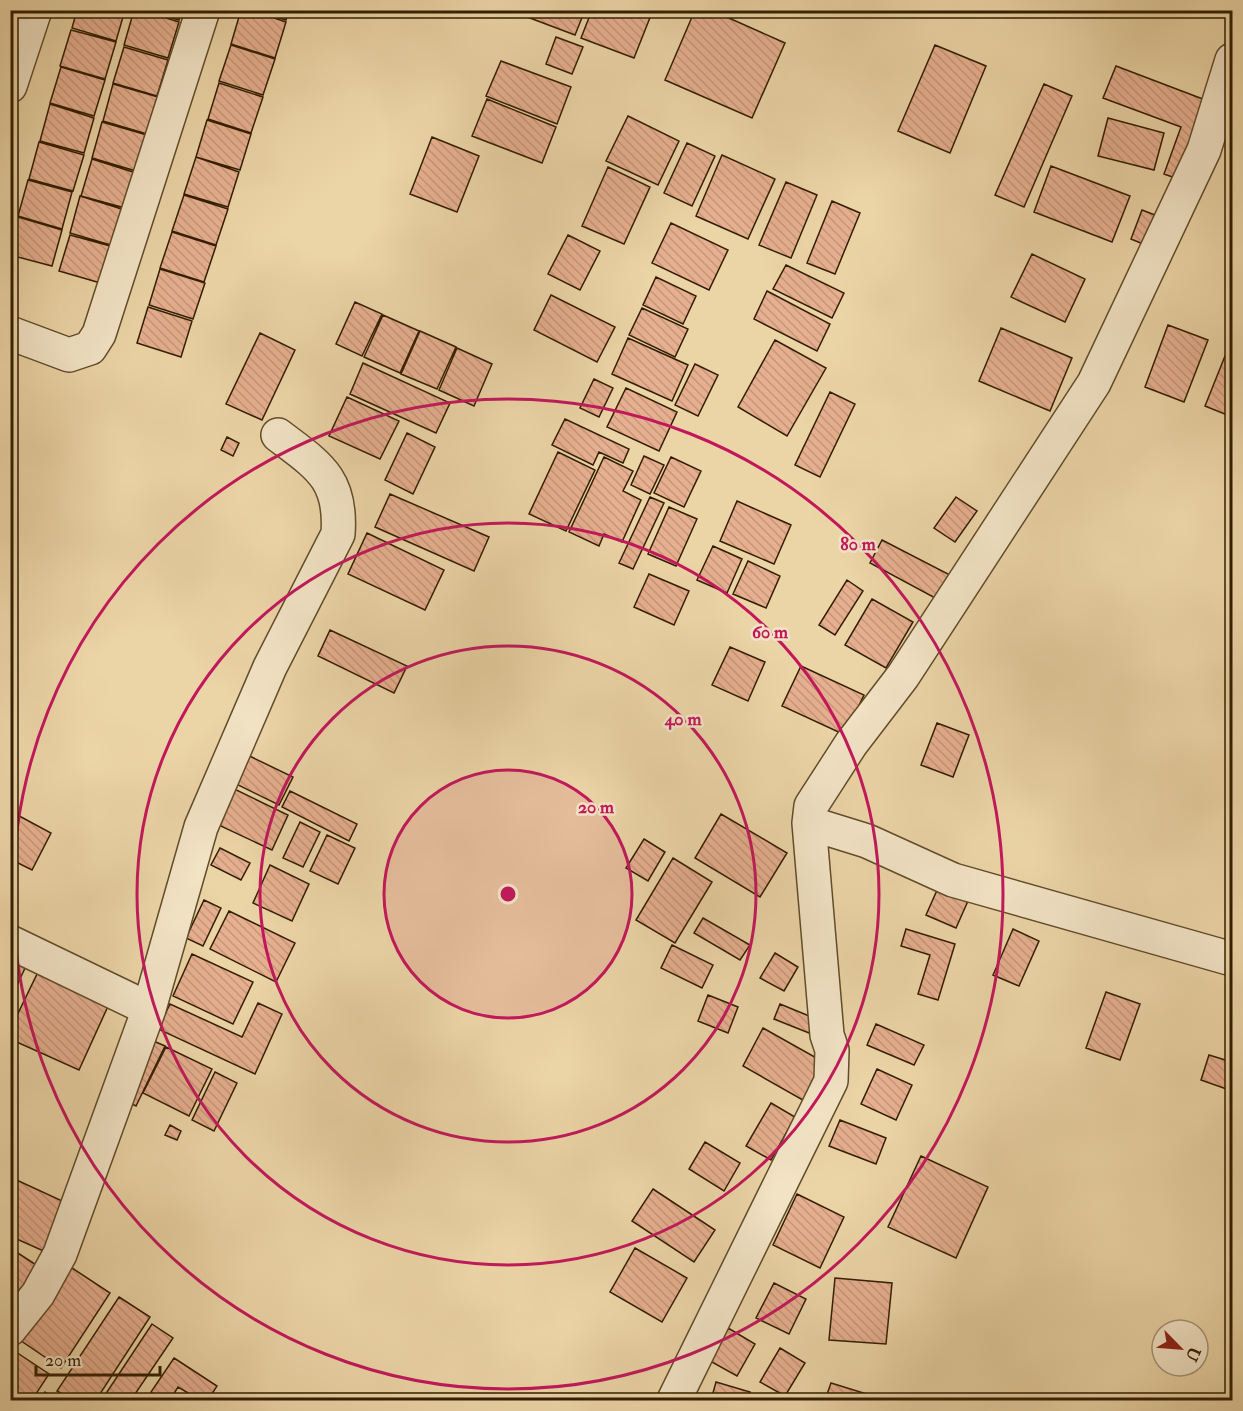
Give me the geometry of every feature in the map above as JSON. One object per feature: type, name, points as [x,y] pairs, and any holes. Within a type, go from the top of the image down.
[{"type":"street","points":[[10,86],[35,10]]},
{"type":"street","points":[[10,333],[69,355],[90,348],[99,334],[203,10]]},
{"type":"street","points":[[674,1401],[831,1081],[832,1050],[827,1035],[809,823],[811,806],[851,744],[903,676],[1094,383],[1204,150],[1232,63]]},
{"type":"street","points":[[10,1329],[38,1294],[60,1254],[148,1009],[201,827],[270,667],[338,534],[339,514],[332,484],[310,459],[278,435]]},
{"type":"street","points":[[809,823],[867,842],[953,880],[1233,959]]},
{"type":"street","points":[[10,942],[148,1009]]},
{"type":"building","points":[[10,10],[23,10],[10,44]]},
{"type":"building","points":[[77,10],[125,10],[116,41],[72,28]]},
{"type":"building","points":[[134,10],[141,10],[179,22],[168,58],[124,45]]},
{"type":"building","points":[[146,10],[182,10],[179,20]]},
{"type":"building","points":[[241,10],[250,10],[286,22],[275,58],[231,44]]},
{"type":"building","points":[[254,10],[289,10],[286,20]]},
{"type":"building","points":[[524,10],[585,10],[575,35],[522,15]]},
{"type":"building","points":[[592,10],[653,10],[634,58],[581,38]]},
{"type":"building","points":[[695,10],[711,10],[785,43],[752,118],[665,80]]},
{"type":"building","points":[[71,30],[116,42],[105,79],[60,66]]},
{"type":"building","points":[[556,37],[583,47],[572,74],[546,64]]},
{"type":"building","points":[[231,45],[275,59],[263,95],[219,81]]},
{"type":"building","points":[[935,45],[986,66],[950,153],[898,131]]},
{"type":"building","points":[[124,47],[168,60],[157,96],[113,83]]},
{"type":"building","points":[[501,61],[571,87],[557,124],[486,96]]},
{"type":"building","points":[[1116,66],[1208,101],[1181,180],[1164,174],[1181,127],[1103,98]]},
{"type":"building","points":[[61,67],[105,80],[94,116],[50,103]]},
{"type":"building","points":[[219,83],[263,97],[251,133],[208,119]]},
{"type":"building","points":[[113,84],[158,97],[147,134],[103,121]]},
{"type":"building","points":[[1044,84],[1072,96],[1024,207],[995,195]]},
{"type":"building","points":[[487,99],[556,127],[542,163],[472,136]]},
{"type":"building","points":[[50,104],[94,118],[84,153],[40,141]]},
{"type":"building","points":[[628,116],[679,141],[658,185],[606,161]]},
{"type":"building","points":[[1108,118],[1164,133],[1154,170],[1098,156]]},
{"type":"building","points":[[207,120],[251,134],[240,170],[196,157]]},
{"type":"building","points":[[102,122],[147,135],[136,171],[92,158]]},
{"type":"building","points":[[432,137],[479,156],[457,212],[410,194]]},
{"type":"building","points":[[39,142],[84,155],[73,191],[29,179]]},
{"type":"building","points":[[687,143],[715,156],[692,206],[664,193]]},
{"type":"building","points":[[722,155],[775,179],[748,239],[696,216]]},
{"type":"building","points":[[196,157],[239,172],[228,207],[184,194]]},
{"type":"building","points":[[92,159],[136,173],[125,208],[81,196]]},
{"type":"building","points":[[1051,166],[1130,196],[1112,242],[1034,212]]},
{"type":"building","points":[[608,167],[650,187],[624,244],[582,226]]},
{"type":"building","points":[[28,180],[72,192],[62,229],[18,216]]},
{"type":"building","points":[[786,182],[817,195],[791,258],[759,245]]},
{"type":"building","points":[[184,195],[228,209],[216,245],[172,231]]},
{"type":"building","points":[[80,196],[125,210],[114,246],[70,233]]},
{"type":"building","points":[[832,201],[860,213],[835,274],[807,263]]},
{"type":"building","points":[[1142,210],[1160,217],[1148,246],[1131,239]]},
{"type":"building","points":[[18,217],[62,230],[52,266],[10,255],[10,241]]},
{"type":"building","points":[[671,223],[728,250],[709,290],[652,263]]},
{"type":"building","points":[[172,232],[216,246],[204,282],[160,268]]},
{"type":"building","points":[[70,235],[114,247],[104,284],[59,271]]},
{"type":"building","points":[[568,235],[600,251],[580,290],[548,274]]},
{"type":"building","points":[[1032,254],[1085,279],[1065,322],[1011,297]]},
{"type":"building","points":[[786,265],[844,293],[832,318],[773,289]]},
{"type":"building","points":[[160,269],[205,283],[193,319],[149,305]]},
{"type":"building","points":[[656,277],[696,296],[683,324],[643,305]]},
{"type":"building","points":[[767,291],[830,324],[817,351],[754,319]]},
{"type":"building","points":[[551,295],[615,327],[597,362],[534,330]]},
{"type":"building","points":[[355,302],[382,314],[362,356],[336,344]]},
{"type":"building","points":[[148,307],[192,321],[181,357],[137,343]]},
{"type":"building","points":[[642,308],[688,329],[675,357],[629,335]]},
{"type":"building","points":[[383,315],[419,331],[400,373],[364,357]]},
{"type":"building","points":[[1168,325],[1208,340],[1184,402],[1145,387]]},
{"type":"building","points":[[1001,328],[1072,358],[1050,411],[979,381]]},
{"type":"building","points":[[420,331],[456,347],[437,389],[401,374]]},
{"type":"building","points":[[260,333],[295,350],[262,420],[226,404]]},
{"type":"building","points":[[628,338],[688,365],[672,401],[612,374]]},
{"type":"building","points":[[775,340],[826,368],[787,436],[738,407]]},
{"type":"building","points":[[457,348],[492,364],[474,406],[439,390]]},
{"type":"building","points":[[1225,356],[1232,359],[1232,417],[1205,406]]},
{"type":"building","points":[[363,363],[450,403],[436,433],[350,394]]},
{"type":"building","points":[[695,364],[718,375],[698,416],[675,405]]},
{"type":"building","points":[[594,379],[613,388],[599,417],[580,408]]},
{"type":"building","points":[[626,388],[677,412],[659,451],[607,427]]},
{"type":"building","points":[[830,392],[855,404],[820,477],[795,465]]},
{"type":"building","points":[[347,397],[399,421],[380,459],[329,436]]},
{"type":"building","points":[[565,419],[629,449],[623,463],[599,452],[593,465],[552,445]]},
{"type":"building","points":[[407,433],[435,447],[413,494],[385,480]]},
{"type":"building","points":[[227,437],[239,443],[233,456],[221,450]]},
{"type":"building","points":[[558,452],[595,470],[566,531],[529,514]]},
{"type":"building","points":[[644,456],[664,465],[650,494],[631,485]]},
{"type":"building","points":[[604,457],[633,471],[623,491],[641,500],[622,542],[604,534],[599,546],[569,532]]},
{"type":"building","points":[[671,457],[701,471],[684,507],[654,493]]},
{"type":"building","points":[[390,494],[489,537],[474,571],[375,527]]},
{"type":"building","points":[[650,497],[664,503],[633,569],[619,563]]},
{"type":"building","points":[[956,497],[977,511],[955,542],[934,528]]},
{"type":"building","points":[[737,501],[791,525],[774,564],[720,541]]},
{"type":"building","points":[[669,507],[697,519],[676,566],[648,554]]},
{"type":"building","points":[[367,533],[444,570],[425,610],[348,574]]},
{"type":"building","points":[[882,540],[950,575],[937,599],[870,563]]},
{"type":"building","points":[[713,546],[742,559],[727,593],[697,580]]},
{"type":"building","points":[[748,561],[780,576],[766,608],[733,594]]},
{"type":"building","points":[[649,574],[689,591],[674,625],[634,607]]},
{"type":"building","points":[[847,580],[863,591],[835,635],[819,625]]},
{"type":"building","points":[[872,599],[913,622],[886,668],[845,645]]},
{"type":"building","points":[[330,630],[407,666],[394,693],[318,656]]},
{"type":"building","points":[[730,647],[765,662],[748,701],[712,685]]},
{"type":"building","points":[[801,666],[864,695],[845,735],[782,706]]},
{"type":"building","points":[[937,723],[969,735],[953,777],[921,765]]},
{"type":"building","points":[[239,751],[293,777],[279,805],[226,779]]},
{"type":"building","points":[[226,785],[288,815],[272,850],[210,821]]},
{"type":"building","points":[[290,791],[357,824],[349,841],[282,807]]},
{"type":"building","points":[[10,811],[51,833],[32,870],[10,859]]},
{"type":"building","points":[[721,814],[787,853],[760,897],[695,858]]},
{"type":"building","points":[[300,822],[320,832],[303,867],[283,858]]},
{"type":"building","points":[[327,835],[355,848],[338,884],[310,871]]},
{"type":"building","points":[[644,839],[665,852],[648,881],[626,868]]},
{"type":"building","points":[[220,848],[250,863],[241,880],[211,865]]},
{"type":"building","points":[[673,858],[712,882],[675,943],[636,920]]},
{"type":"building","points":[[270,865],[309,884],[292,921],[253,903]]},
{"type":"building","points":[[938,888],[968,901],[956,928],[926,915]]},
{"type":"building","points":[[204,900],[221,908],[203,946],[186,938]]},
{"type":"building","points":[[229,911],[295,943],[276,982],[210,949]]},
{"type":"building","points":[[703,918],[750,945],[740,960],[694,933]]},
{"type":"building","points":[[906,929],[955,944],[938,1000],[918,994],[930,955],[901,946]]},
{"type":"building","points":[[1013,929],[1039,941],[1019,986],[993,975]]},
{"type":"building","points":[[672,945],[713,965],[702,988],[661,968]]},
{"type":"building","points":[[775,953],[798,967],[784,991],[760,978]]},
{"type":"building","points":[[192,954],[253,982],[233,1024],[173,996]]},
{"type":"building","points":[[10,957],[27,964],[10,1000]]},
{"type":"building","points":[[38,972],[109,1004],[79,1070],[10,1039],[10,1030]]},
{"type":"building","points":[[1106,992],[1140,1004],[1120,1060],[1086,1048]]},
{"type":"building","points":[[708,995],[738,1007],[728,1033],[698,1021]]},
{"type":"building","points":[[258,1003],[282,1014],[255,1074],[158,1029],[170,1004],[242,1037]]},
{"type":"building","points":[[780,1004],[814,1018],[809,1033],[774,1019]]},
{"type":"building","points":[[876,1024],[924,1045],[914,1065],[867,1045]]},
{"type":"building","points":[[763,1028],[829,1065],[808,1103],[743,1066]]},
{"type":"building","points":[[151,1040],[165,1046],[136,1106],[122,1099]]},
{"type":"building","points":[[166,1047],[212,1069],[189,1116],[143,1093]]},
{"type":"building","points":[[1209,1055],[1232,1062],[1232,1091],[1201,1080]]},
{"type":"building","points":[[877,1069],[912,1085],[896,1120],[861,1104]]},
{"type":"building","points":[[215,1072],[237,1083],[214,1131],[192,1120]]},
{"type":"building","points":[[771,1103],[795,1117],[771,1160],[746,1146]]},
{"type":"building","points":[[840,1120],[886,1138],[876,1164],[829,1146]]},
{"type":"building","points":[[170,1125],[181,1131],[177,1140],[165,1135]]},
{"type":"building","points":[[705,1142],[740,1163],[724,1191],[689,1169]]},
{"type":"building","points":[[921,1156],[988,1187],[956,1258],[888,1227]]},
{"type":"building","points":[[10,1177],[71,1205],[48,1253],[10,1236]]},
{"type":"building","points":[[653,1189],[715,1230],[694,1262],[632,1221]]},
{"type":"building","points":[[797,1194],[844,1217],[820,1268],[773,1245]]},
{"type":"building","points":[[10,1248],[41,1268],[10,1316]]},
{"type":"building","points":[[635,1248],[687,1278],[662,1322],[610,1292]]},
{"type":"building","points":[[63,1262],[110,1293],[61,1368],[14,1336]]},
{"type":"building","points":[[835,1278],[892,1283],[886,1344],[829,1340]]},
{"type":"building","points":[[774,1283],[806,1299],[789,1334],[756,1318]]},
{"type":"building","points":[[119,1297],[150,1317],[96,1400],[71,1400],[57,1391]]},
{"type":"building","points":[[152,1324],[173,1338],[131,1400],[114,1400],[105,1395]]},
{"type":"building","points":[[728,1328],[755,1344],[737,1376],[710,1361]]},
{"type":"building","points":[[10,1348],[49,1374],[32,1400],[27,1400],[10,1390]]},
{"type":"building","points":[[780,1348],[805,1363],[785,1396],[760,1382]]},
{"type":"building","points":[[174,1358],[217,1386],[208,1400],[200,1400],[178,1387],[170,1400],[163,1400],[151,1392]]},
{"type":"building","points":[[716,1382],[750,1392],[748,1400],[711,1400]]},
{"type":"building","points":[[831,1383],[870,1395],[869,1400],[825,1400]]},
{"type":"building","points":[[45,1392],[56,1400],[39,1400]]}]
